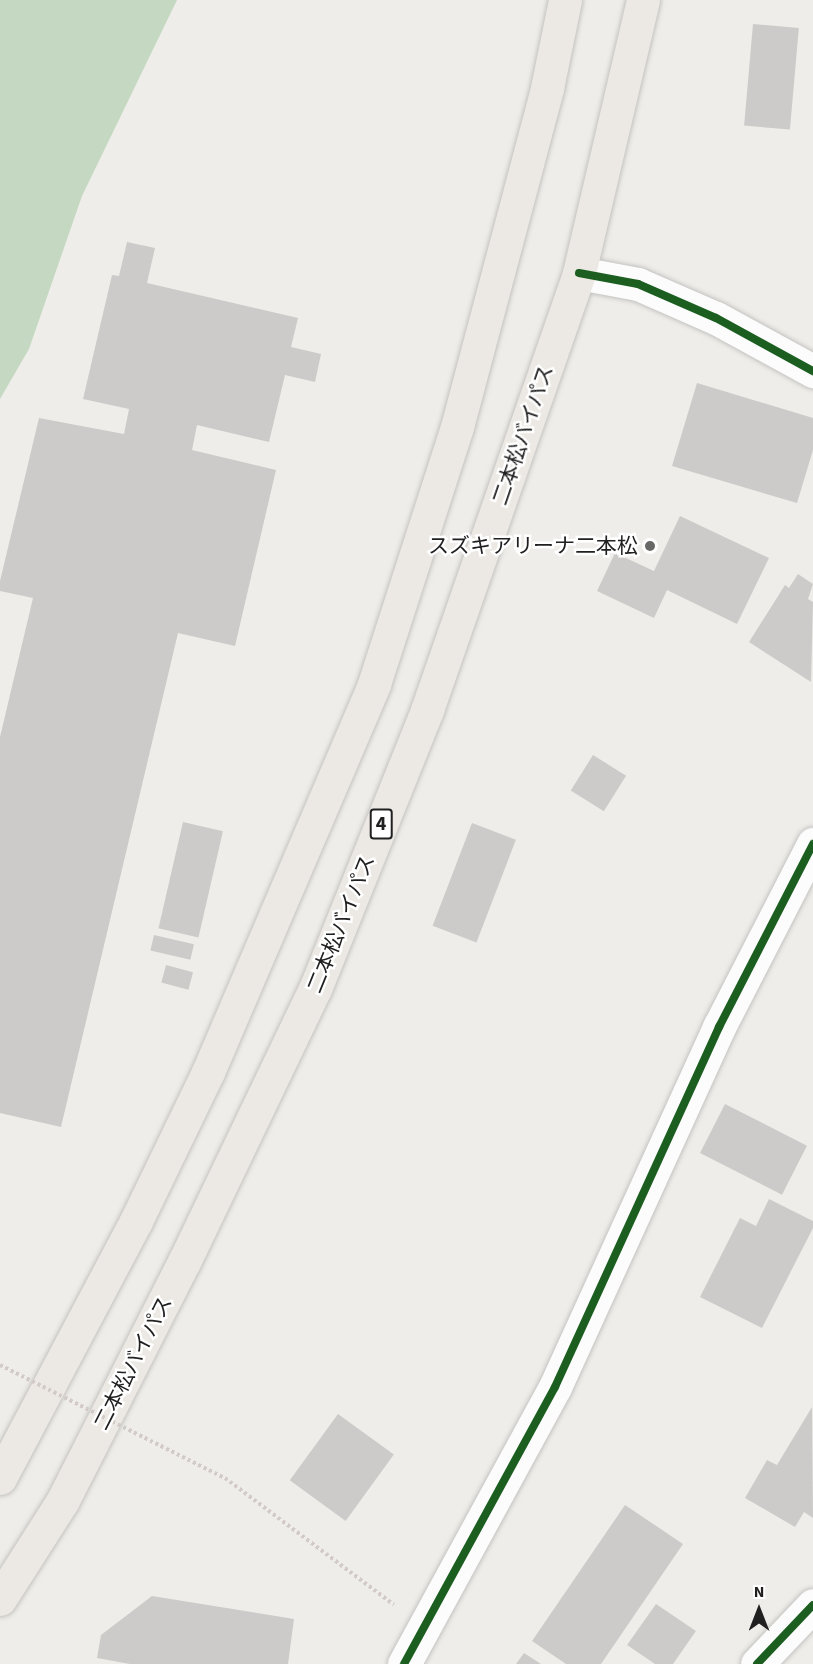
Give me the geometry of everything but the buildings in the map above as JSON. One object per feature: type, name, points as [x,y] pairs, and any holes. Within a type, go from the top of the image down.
[{"type":"highway","points":[[0,1478],[136,1221],[208,1072],[374,684],[457,427],[547,88],[565,0]]},
{"type":"highway","name":"二本松バイパス","points":[[0,1599],[63,1500],[184,1262],[315,989],[427,710],[579,273],[643,0]]},
{"type":"street","points":[[579,273],[638,284],[716,318],[813,371]]},
{"type":"street","points":[[404,1664],[555,1387],[719,1027],[813,844]]},
{"type":"street","points":[[757,1664],[811,1611]]},
{"type":"path","points":[[0,1365],[225,1478],[423,1627]]},
{"type":"green space","points":[[0,0],[177,0],[82,196],[29,349],[0,399]]},
{"type":"cycle path","points":[[579,273],[638,284],[716,318],[813,371]]},
{"type":"cycle path","points":[[404,1664],[555,1387],[719,1027],[813,844]]},
{"type":"cycle path","points":[[757,1664],[813,1605]]},
{"type":"place","name":"スズキアリーナ二本松","points":[[650,546]]}]
